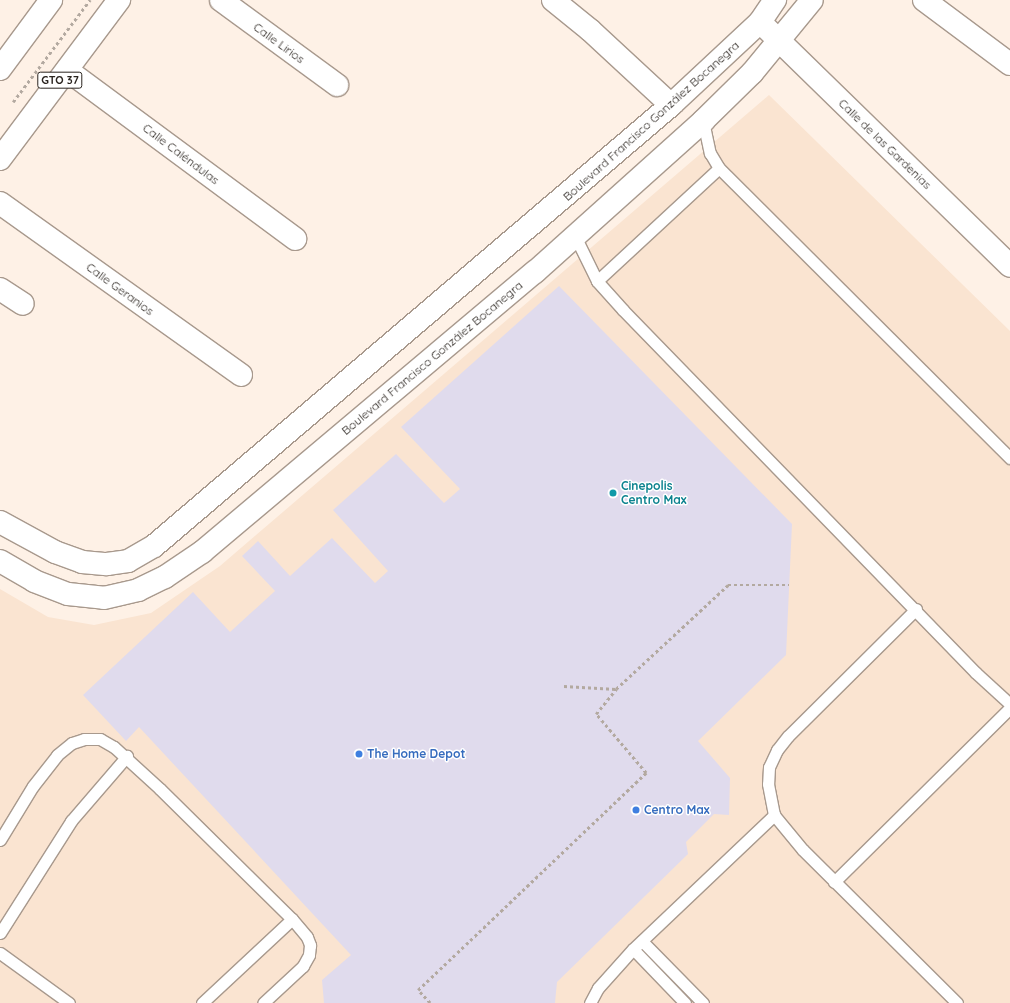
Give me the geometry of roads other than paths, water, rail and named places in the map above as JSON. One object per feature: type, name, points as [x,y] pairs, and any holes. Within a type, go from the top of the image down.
[{"type":"main road","points":[[0,69],[51,0]]},
{"type":"main road","name":"GTO 37","points":[[0,159],[119,0]]},
{"type":"main road","name":"Calle Lirios","points":[[221,0],[337,85]]},
{"type":"main road","points":[[553,0],[590,30],[671,105]]},
{"type":"main road","name":"Boulevard Francisco González Bocanegra","points":[[0,522],[55,552],[82,562],[107,564],[128,560],[154,546],[671,105],[760,22],[775,0]]},
{"type":"main road","name":"Boulevard Francisco González Bocanegra","points":[[0,561],[34,581],[61,592],[97,597],[138,590],[165,577],[202,552],[575,236],[703,121],[752,73],[812,0]]},
{"type":"main road","points":[[924,0],[1010,64]]},
{"type":"main road","name":"Calle de las Gardenias","points":[[760,22],[1010,266]]},
{"type":"main road","name":"Calle Caléndulas","points":[[67,70],[295,239]]},
{"type":"main road","points":[[575,236],[566,212],[581,183]]},
{"type":"main road","name":"Calle Geranios","points":[[0,203],[241,375]]},
{"type":"main road","points":[[0,289],[23,304]]},
{"type":"lane","points":[[703,121],[710,153],[718,168],[1010,458]]},
{"type":"lane","points":[[597,281],[718,168]]},
{"type":"lane","points":[[575,236],[597,281],[1010,704]]},
{"type":"lane","points":[[916,609],[777,750],[770,767],[768,784],[774,815],[834,882],[957,1003]]},
{"type":"lane","points":[[834,882],[1010,708]]},
{"type":"lane","points":[[0,840],[33,786],[57,755],[72,743],[84,739],[100,739],[127,756],[292,919],[307,937],[310,945],[309,955],[303,966],[274,999],[263,1003]]},
{"type":"lane","points":[[0,933],[71,821],[127,756]]},
{"type":"lane","points":[[590,1003],[598,988],[633,949],[774,815]]},
{"type":"lane","points":[[202,1003],[292,919]]},
{"type":"lane","points":[[642,941],[703,1003]]},
{"type":"lane","points":[[633,949],[685,1003]]},
{"type":"lane","points":[[0,953],[69,1003]]},
{"type":"place","name":"Cinepolis Centro Max","points":[[613,493]]},
{"type":"place","name":"The Home Depot","points":[[359,754]]},
{"type":"place","name":"Centro Max","points":[[636,810]]}]
